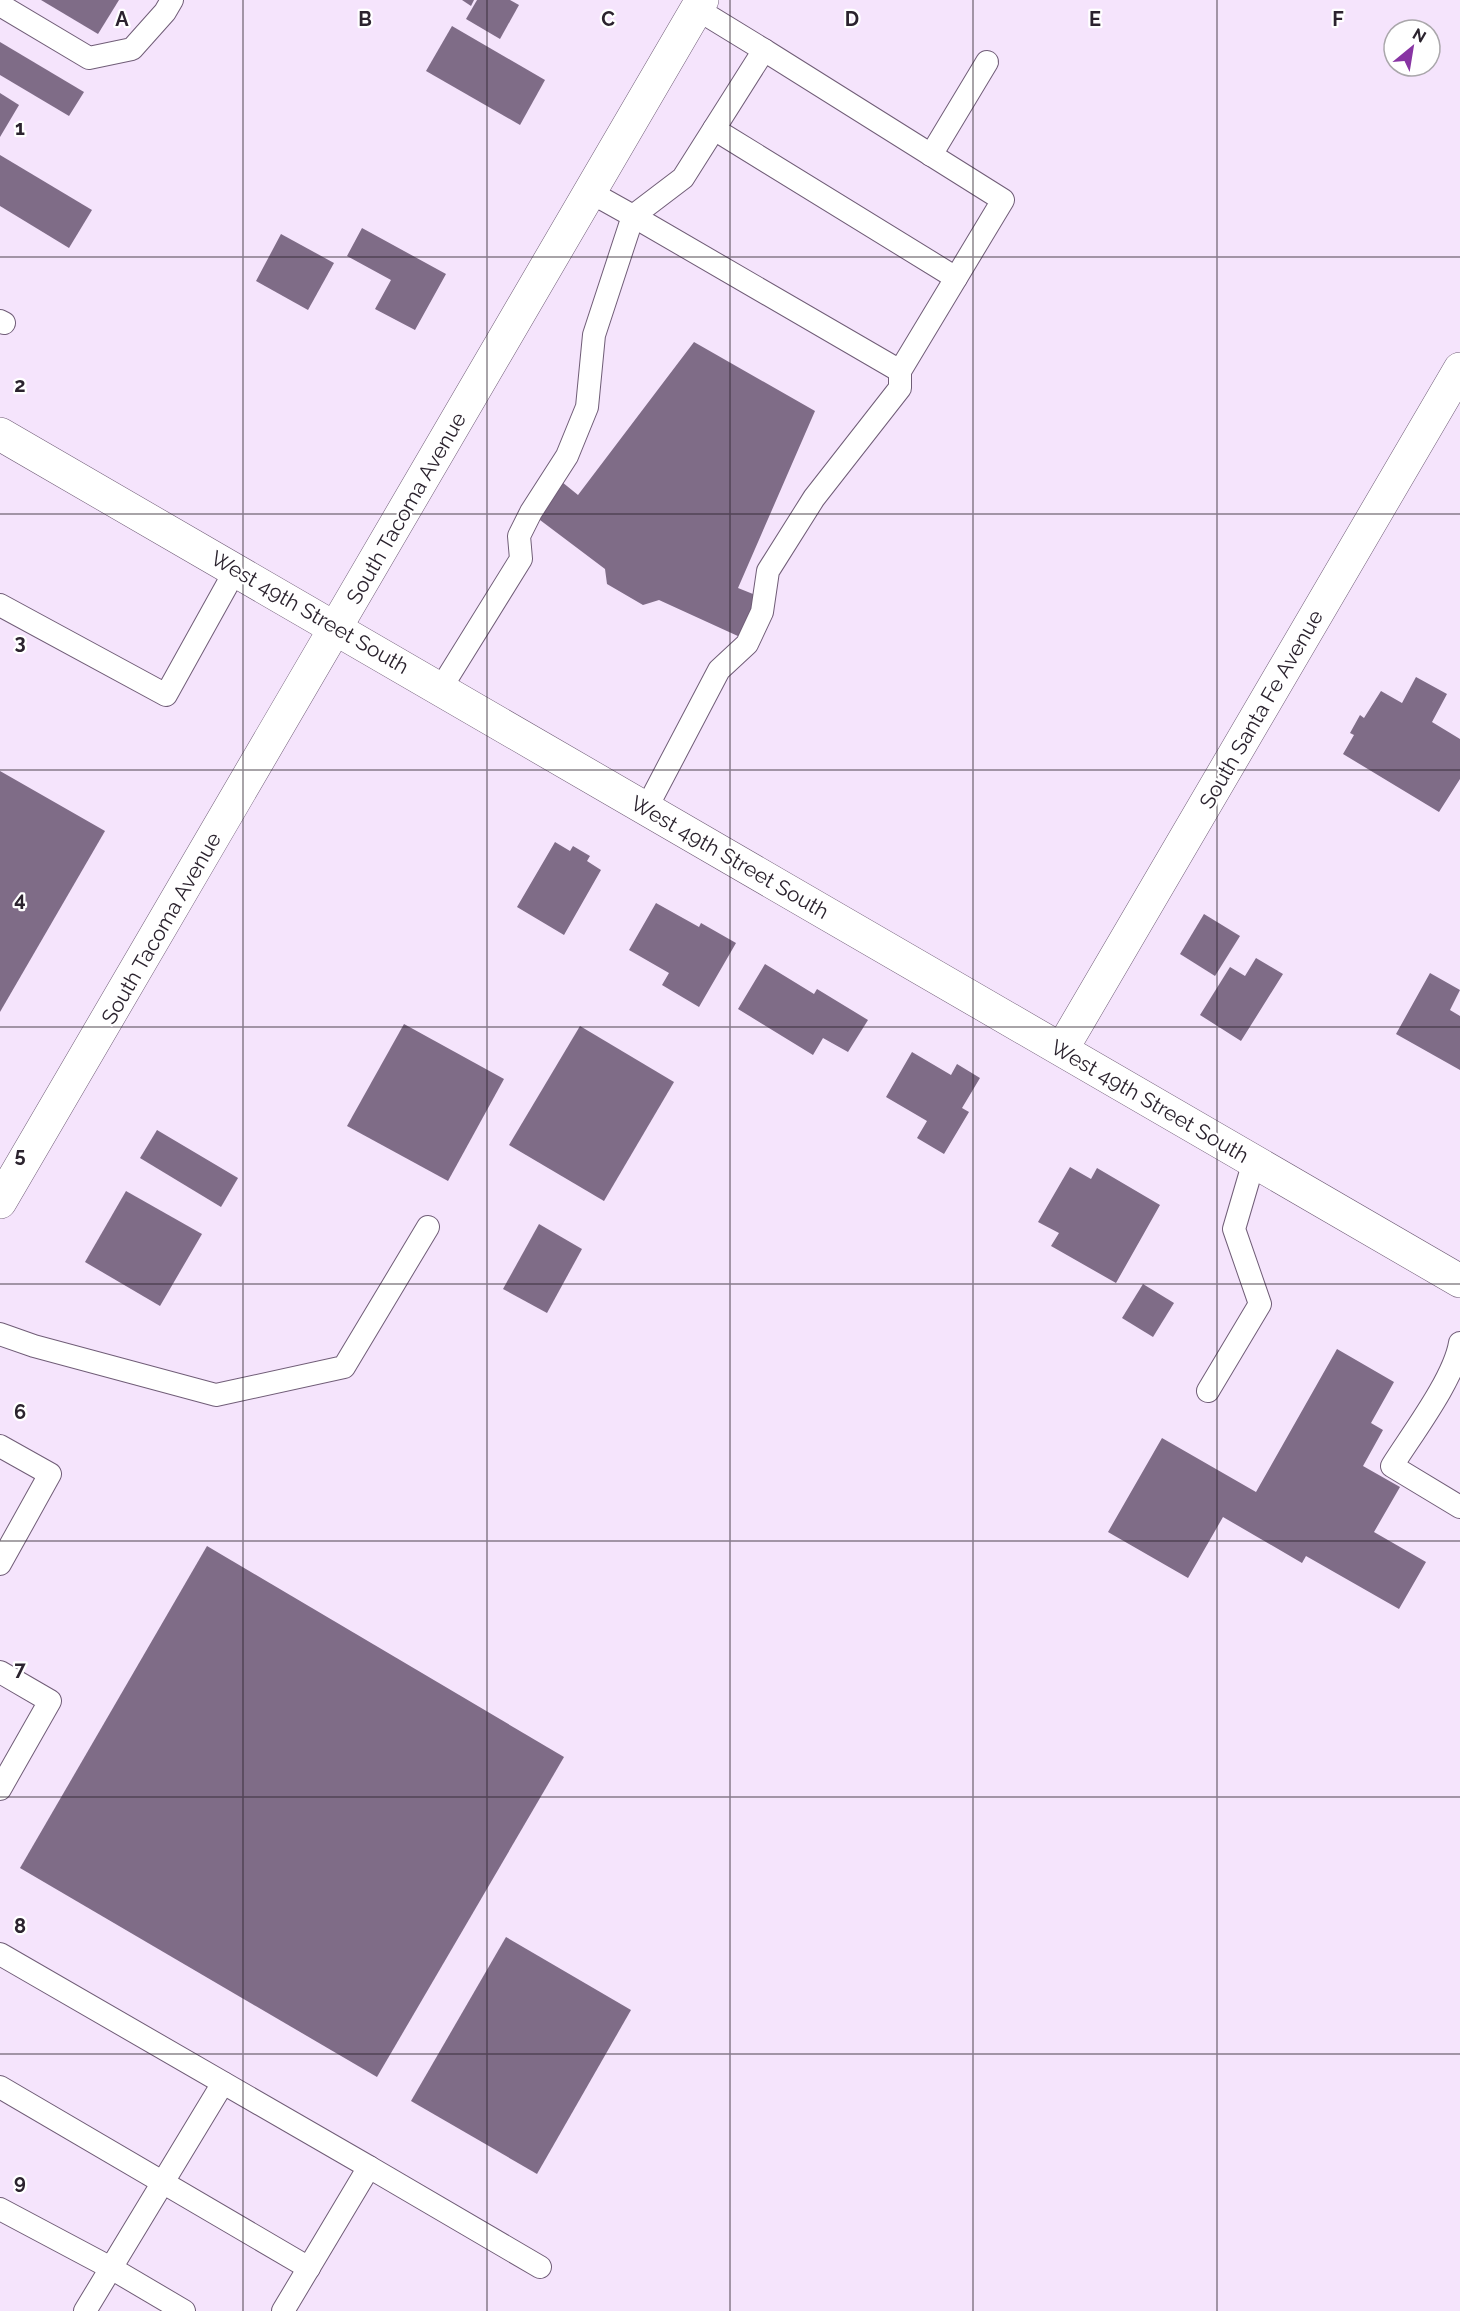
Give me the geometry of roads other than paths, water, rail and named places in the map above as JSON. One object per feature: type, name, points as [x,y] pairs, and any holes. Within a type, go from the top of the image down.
[{"type":"street","name":"South Tacoma Avenue","points":[[0,1202],[700,4]]},
{"type":"street","name":"South Santa Fe Avenue","points":[[1062,1049],[1460,369]]},
{"type":"street","name":"West 49th Street South","points":[[0,434],[1460,1281]]},
{"type":"lane","points":[[0,5],[89,58],[132,49],[165,12],[172,0]]},
{"type":"lane","points":[[646,808],[719,670],[747,644],[762,612],[768,570],[814,498],[900,388],[900,371],[1003,200],[764,50],[700,4]]},
{"type":"lane","points":[[441,688],[521,559],[519,536],[531,512],[567,456],[587,406],[594,335],[633,216],[683,178],[764,50]]},
{"type":"lane","points":[[931,155],[987,62]]},
{"type":"lane","points":[[714,129],[956,278]]},
{"type":"lane","points":[[590,192],[900,371]]},
{"type":"lane","points":[[0,605],[166,695],[236,569]]},
{"type":"lane","points":[[1208,1391],[1260,1304],[1234,1229],[1254,1161]]},
{"type":"lane","points":[[0,1334],[34,1346],[216,1395],[344,1367],[428,1227]]},
{"type":"lane","points":[[1460,1343],[1453,1384],[1392,1466],[1460,1507]]},
{"type":"lane","points":[[0,1446],[50,1474],[0,1564]]},
{"type":"lane","points":[[0,1672],[50,1701],[0,1789]]},
{"type":"lane","points":[[0,1954],[540,2267]]},
{"type":"lane","points":[[86,2311],[223,2083]]},
{"type":"lane","points":[[0,2087],[309,2268]]},
{"type":"lane","points":[[283,2311],[369,2168]]},
{"type":"lane","points":[[0,2209],[111,2268],[184,2311]]}]
